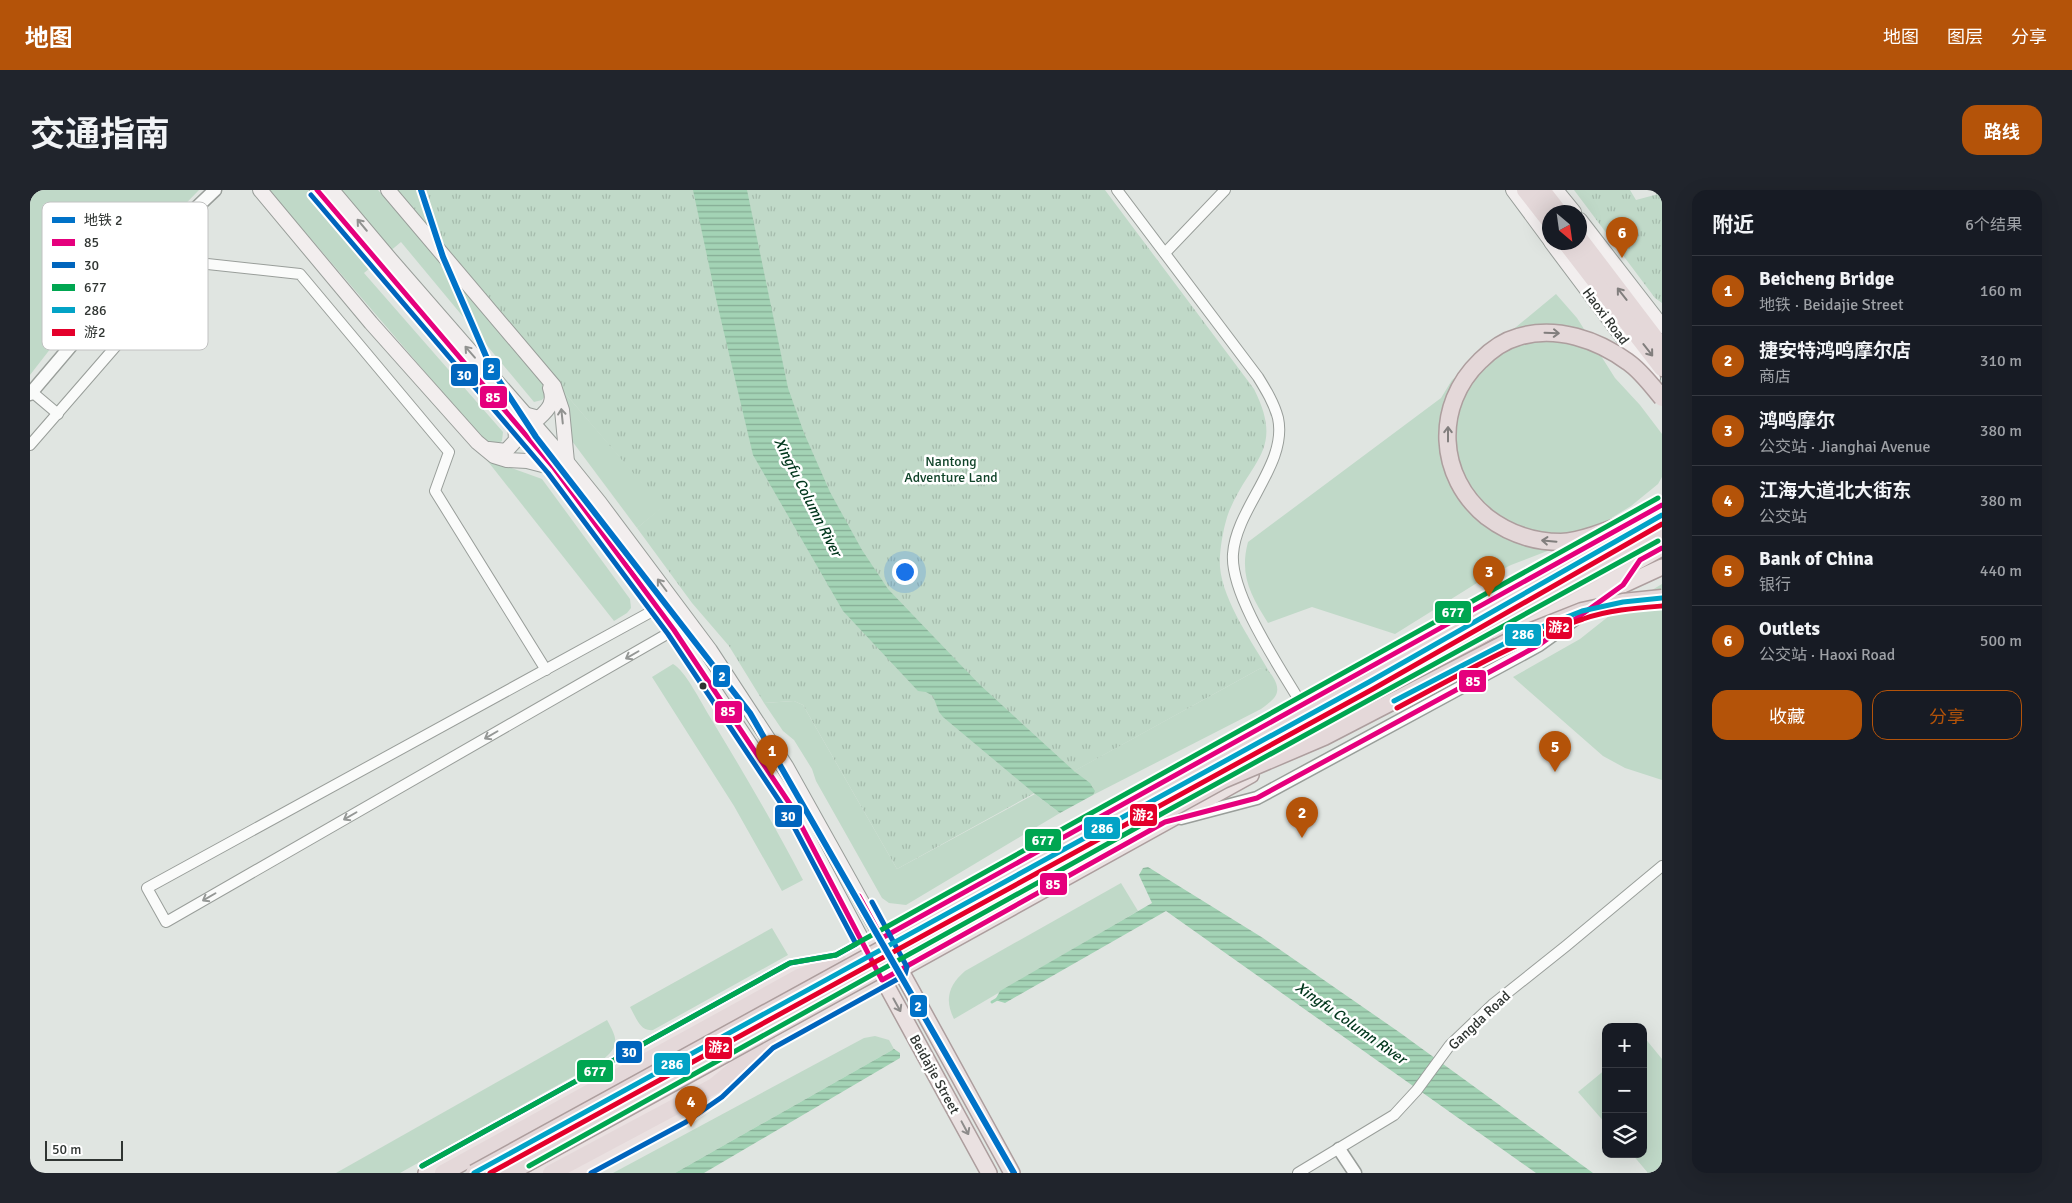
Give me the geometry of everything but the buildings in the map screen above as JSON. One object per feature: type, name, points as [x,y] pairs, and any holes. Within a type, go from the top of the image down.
[{"type":"highway","points":[[1525,190],[1542,212]]},
{"type":"highway","points":[[1542,190],[1554,205]]},
{"type":"highway","points":[[1587,249],[1662,347]]},
{"type":"highway","points":[[1571,250],[1662,368]]},
{"type":"highway","points":[[1662,398],[1630,363],[1605,347],[1562,334],[1544,333],[1518,336],[1500,344],[1487,354],[1472,368],[1462,382],[1451,404],[1448,424],[1448,446],[1452,470],[1461,488],[1477,509],[1498,526],[1518,535],[1562,542],[1594,534],[1662,507]]},
{"type":"highway","points":[[474,1173],[1369,682],[1662,515]]},
{"type":"highway","points":[[509,1173],[1223,780],[1662,535]]},
{"type":"highway","points":[[1223,780],[1324,737],[1519,636],[1582,611],[1623,602],[1662,598]]},
{"type":"highway","points":[[443,1173],[799,977],[839,962]]},
{"type":"highway","points":[[551,1173],[716,1089],[768,1042]]},
{"type":"main road","points":[[260,190],[372,323],[486,449],[494,456],[507,460],[527,461],[554,468]]},
{"type":"main road","points":[[317,190],[386,263]]},
{"type":"main road","points":[[332,190],[386,263]]},
{"type":"main road","points":[[388,190],[517,343],[545,373],[554,386],[562,410],[567,462]]},
{"type":"main road","name":"Haoxi Road","points":[[1513,190],[1542,230]]},
{"type":"main road","points":[[1556,190],[1568,205]]},
{"type":"main road","points":[[1587,229],[1662,326]]},
{"type":"main road","name":"Haoxi Road","points":[[1557,250],[1662,388]]},
{"type":"main road","name":"Beidajie Street","points":[[386,263],[519,418],[674,630],[790,804],[882,980],[989,1173]]},
{"type":"main road","points":[[486,449],[506,451],[516,440],[519,418],[539,418],[549,410],[553,396],[545,373]]},
{"type":"main road","name":"Beidajie Street","points":[[519,418],[567,462],[600,502],[716,658],[786,766],[1012,1173]]},
{"type":"main road","points":[[456,1173],[1662,507]]},
{"type":"main road","points":[[533,1173],[1662,548]]},
{"type":"main road","points":[[1537,617],[1623,586],[1662,567]]},
{"type":"main road","points":[[426,1173],[794,970],[839,962]]},
{"type":"main road","points":[[574,1173],[682,1115],[716,1089]]},
{"type":"street","points":[[203,202],[215,190]]},
{"type":"street","points":[[1117,190],[1258,377],[1272,401],[1278,419],[1276,451],[1243,517],[1233,555],[1234,576],[1245,606],[1302,706]]},
{"type":"street","points":[[1164,253],[1225,190]]},
{"type":"street","points":[[208,264],[300,274],[450,452],[435,490],[546,670]]},
{"type":"street","points":[[58,414],[31,393],[68,350]]},
{"type":"street","points":[[30,445],[113,350]]},
{"type":"street","points":[[1165,822],[1257,798],[1539,645],[1623,586],[1640,560]]},
{"type":"street","points":[[658,608],[147,888],[166,922],[674,630]]},
{"type":"street","name":"Gangda Road","points":[[1298,1173],[1394,1115],[1417,1090],[1450,1044],[1492,1005],[1662,866]]},
{"type":"street","points":[[1339,1149],[1355,1173]]},
{"type":"green space","points":[[30,190],[199,190],[187,202],[42,202],[42,350],[49,350],[30,375]]},
{"type":"green space","points":[[269,190],[378,190],[542,382],[545,396],[542,400],[534,402],[401,242],[364,273],[503,432],[502,441],[497,444],[486,443]]},
{"type":"green space","name":"Nantong Adventure Land","points":[[394,190],[1105,190],[1254,389],[1263,409],[1266,440],[1256,464],[1228,513],[1220,553],[1220,567],[1222,580],[1233,608],[1270,673],[1261,668],[897,869],[803,705],[794,701],[764,703],[729,646],[692,603],[637,528],[662,507]]},
{"type":"green space","points":[[1574,190],[1630,190],[1636,200],[1662,193],[1662,303],[1655,298]]},
{"type":"green space","points":[[1556,294],[1577,318],[1615,378],[1640,405],[1662,434],[1662,477],[1658,484],[1631,506],[1595,528],[1563,545],[1511,565],[1485,578],[1395,634],[1312,607],[1268,623],[1256,604],[1248,585],[1245,565],[1248,542],[1441,398],[1452,380]]},
{"type":"green space","points":[[563,391],[663,507],[637,528],[572,441],[569,435]]},
{"type":"green space","points":[[486,459],[542,479],[630,599],[631,608],[627,613],[614,621]]},
{"type":"green space","points":[[1662,584],[1662,780],[1625,768],[1603,756],[1513,677],[1580,639],[1609,616]]},
{"type":"green space","points":[[673,664],[683,673],[693,688],[758,797],[803,880],[782,891],[734,806],[652,677]]},
{"type":"green space","points":[[1261,668],[1271,674],[1276,683],[1277,692],[1276,696],[1261,709],[1093,795],[1093,787],[1074,771]]},
{"type":"green space","points":[[794,701],[803,705],[897,869],[1035,794],[1060,813],[906,905],[889,903],[882,898],[816,781],[812,769],[794,740],[783,731],[764,703]]},
{"type":"green space","points":[[1121,883],[1138,911],[954,1019],[949,1005],[950,993],[955,982],[965,971]]},
{"type":"green space","points":[[772,928],[788,955],[653,1030],[645,1029],[639,1023],[630,1007]]},
{"type":"green space","points":[[607,1020],[615,1042],[612,1051],[601,1061],[400,1173],[336,1173]]},
{"type":"green space","points":[[875,1036],[889,1040],[894,1049],[675,1173],[613,1173],[864,1038]]},
{"type":"green space","points":[[1647,1041],[1662,1059],[1662,1173],[1648,1173],[1635,1158],[1647,1158]]},
{"type":"green space","points":[[1602,1072],[1602,1119],[1578,1092]]},
{"type":"water","name":"Xingfu Column River","points":[[693,190],[747,190],[788,388],[804,433],[830,492],[862,550],[888,589],[979,684],[1074,771],[1090,783],[1095,791],[1093,795],[1060,813],[943,717],[933,696],[926,692],[918,691],[843,611],[753,455],[717,303]]},
{"type":"water","name":"Xingfu Column River","points":[[1148,867],[1263,938],[1399,1032],[1593,1173],[1536,1173],[1166,911],[1005,1003],[995,1000],[1000,991],[1152,903],[1139,875],[1143,868]]},
{"type":"water","points":[[894,1049],[900,1053],[900,1058],[704,1173],[675,1173]]},
{"type":"waterway","points":[[992,1002],[999,998]]},
{"type":"metro line","name":"2","points":[[421,190],[443,257],[492,370],[536,437],[750,713],[1014,1173]]},
{"type":"transit line","name":"85","points":[[317,190],[554,468],[674,630],[790,804],[882,980],[1165,822],[1257,798],[1539,645],[1623,585],[1640,560],[1662,548]]},
{"type":"transit line","name":"30","points":[[311,195],[548,473],[668,634],[784,808],[856,944],[836,955],[790,963],[422,1166]]},
{"type":"transit line","name":"677","points":[[422,1166],[790,963],[836,955],[1658,498]]},
{"type":"transit line","name":"85","points":[[859,896],[882,938],[1662,505]]},
{"type":"transit line","name":"286","points":[[474,1173],[1369,682],[1662,515]]},
{"type":"transit line","name":"游2","points":[[490,1173],[1373,689],[1662,524]]},
{"type":"transit line","name":"677","points":[[529,1166],[1145,823],[1658,541]]},
{"type":"transit line","name":"286","points":[[1394,701],[1519,636],[1582,611],[1623,602],[1662,598]]},
{"type":"transit line","name":"游2","points":[[1397,708],[1488,659],[1535,637],[1602,613],[1662,606]]},
{"type":"transit line","name":"30","points":[[591,1173],[686,1122],[722,1097],[773,1048],[905,975],[907,967],[872,902]]},
{"type":"place","name":"Outlets","points":[[1622,258]]},
{"type":"place","name":"鸿鸣摩尔","points":[[1489,597]]},
{"type":"place","name":"Bank of China","points":[[1555,772]]},
{"type":"place","name":"Beicheng Bridge","points":[[772,776]]},
{"type":"place","name":"捷安特鸿鸣摩尔店","points":[[1302,838]]},
{"type":"place","name":"江海大道北大街东","points":[[691,1127]]}]
